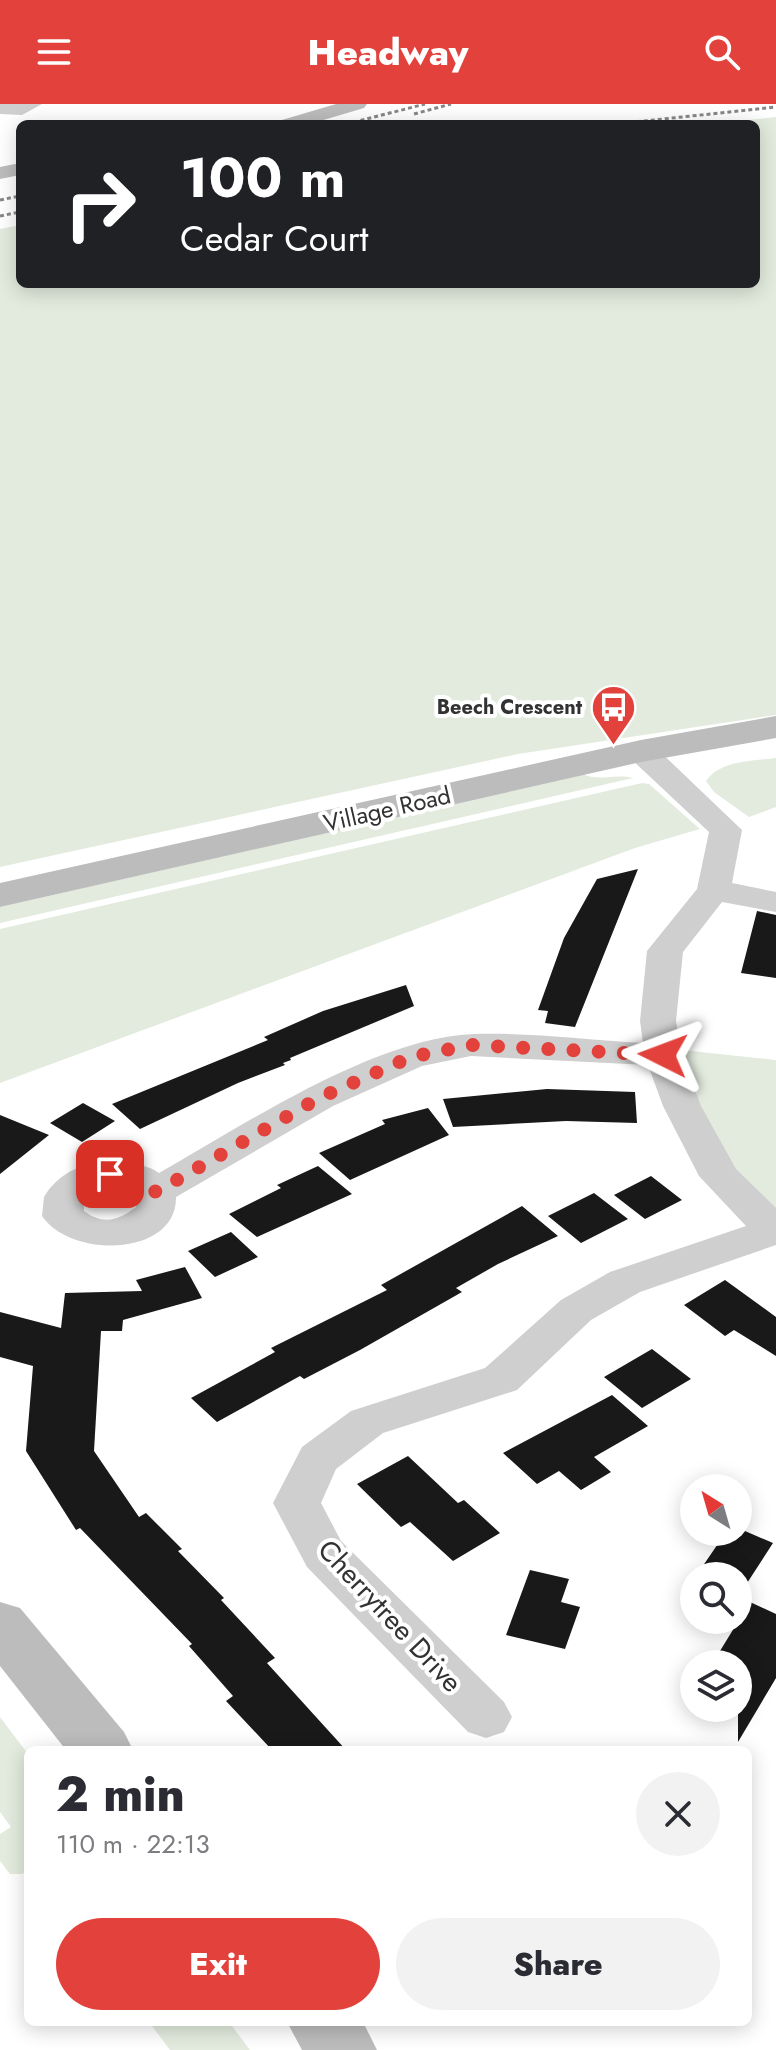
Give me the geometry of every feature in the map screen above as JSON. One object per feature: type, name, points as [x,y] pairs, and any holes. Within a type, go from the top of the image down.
[{"type":"street","points":[[303,120],[357,104]]},
{"type":"street","points":[[0,109],[28,107]]},
{"type":"street","points":[[0,124],[28,107]]},
{"type":"street","name":"Village Road","points":[[0,895],[641,751],[776,727]]},
{"type":"street","points":[[641,751],[726,830],[714,890],[665,951],[658,1021],[663,1055],[682,1106],[719,1176],[776,1232]]},
{"type":"street","points":[[714,890],[776,902]]},
{"type":"street","points":[[156,1192],[319,1098],[411,1057],[471,1045],[663,1055]]},
{"type":"street","name":"Cherrytree Drive","points":[[486,1717],[324,1554],[297,1503],[318,1459],[367,1422],[501,1379],[576,1310],[625,1282],[776,1232]]},
{"type":"street","points":[[0,1624],[99,1746]]},
{"type":"street","points":[[324,2026],[343,2050]]},
{"type":"shaded area","points":[[776,117],[776,715],[518,754],[0,867],[0,229],[16,226],[16,288],[760,288],[760,120],[749,120]]},
{"type":"shaded area","points":[[776,758],[776,807],[749,817],[714,792],[706,781],[728,765]]},
{"type":"shaded area","points":[[583,774],[633,778],[0,923],[0,907]]},
{"type":"shaded area","points":[[642,783],[649,784],[700,829],[635,848],[0,1083],[0,929]]},
{"type":"shaded area","points":[[672,1049],[776,1060],[776,1219],[723,1173]]},
{"type":"shaded area","points":[[0,1717],[24,1749],[22,1874],[10,1874],[0,1861],[0,1834],[11,1827],[0,1812]]},
{"type":"shaded area","points":[[152,2026],[232,2026],[250,2050],[170,2050]]},
{"type":"building","points":[[638,869],[575,1027],[545,1023],[548,1011],[538,1010],[564,938],[597,879]]},
{"type":"building","points":[[757,911],[776,915],[776,978],[741,973]]},
{"type":"building","points":[[406,985],[414,1006],[290,1058],[283,1063],[285,1065],[238,1083],[140,1129],[112,1104],[268,1040],[264,1037],[323,1011]]},
{"type":"building","points":[[547,1089],[635,1092],[637,1123],[566,1121],[453,1127],[443,1099]]},
{"type":"building","points":[[83,1103],[115,1121],[82,1142],[50,1123]]},
{"type":"building","points":[[428,1108],[449,1135],[350,1180],[319,1153],[385,1124],[382,1120]]},
{"type":"building","points":[[0,1115],[49,1135],[0,1174]]},
{"type":"building","points":[[318,1166],[352,1194],[257,1237],[229,1214],[281,1188],[277,1185]]},
{"type":"building","points":[[651,1176],[682,1200],[645,1219],[614,1195]]},
{"type":"building","points":[[594,1193],[628,1219],[581,1243],[548,1216]]},
{"type":"building","points":[[522,1206],[558,1236],[456,1288],[462,1292],[360,1350],[304,1379],[300,1376],[217,1422],[191,1398],[275,1352],[271,1348],[387,1290],[381,1285]]},
{"type":"building","points":[[231,1232],[258,1257],[215,1277],[188,1251]]},
{"type":"building","points":[[185,1267],[202,1298],[123,1320],[122,1331],[101,1331],[94,1451],[139,1517],[146,1513],[182,1549],[178,1551],[224,1598],[221,1600],[275,1658],[267,1663],[342,1746],[268,1746],[226,1701],[233,1696],[189,1646],[192,1644],[80,1528],[76,1530],[26,1451],[33,1366],[0,1357],[0,1312],[61,1328],[65,1293],[142,1291],[136,1280]]},
{"type":"building","points":[[725,1280],[776,1317],[776,1356],[734,1330],[725,1336],[684,1305]]},
{"type":"building","points":[[652,1349],[691,1379],[642,1408],[604,1377]]},
{"type":"building","points":[[612,1395],[648,1426],[594,1457],[611,1472],[581,1490],[559,1471],[537,1484],[503,1453]]},
{"type":"building","points":[[408,1456],[458,1503],[464,1500],[500,1533],[453,1561],[410,1522],[401,1527],[357,1484]]},
{"type":"building","points":[[752,1534],[773,1543],[752,1575],[752,1562],[706,1562],[716,1546],[752,1546]]},
{"type":"building","points":[[530,1570],[569,1579],[561,1602],[580,1607],[565,1649],[506,1635]]},
{"type":"building","points":[[752,1603],[776,1614],[776,1678],[752,1718],[752,1650],[721,1650],[730,1634],[752,1634]]},
{"type":"building","points":[[738,1722],[750,1722],[738,1742]]},
{"type":"railway","points":[[363,120],[425,104]]},
{"type":"railway","points":[[414,114],[451,104]]},
{"type":"railway","points":[[654,120],[776,107]]},
{"type":"railway","points":[[0,200],[16,197]]},
{"type":"railway","points":[[0,216],[16,213]]},
{"type":"place","name":"Beech Crescent","points":[[613,746]]},
{"type":"route","points":[[110,1174],[139,1178],[156,1192],[319,1098],[411,1057],[471,1045],[663,1055]]}]
